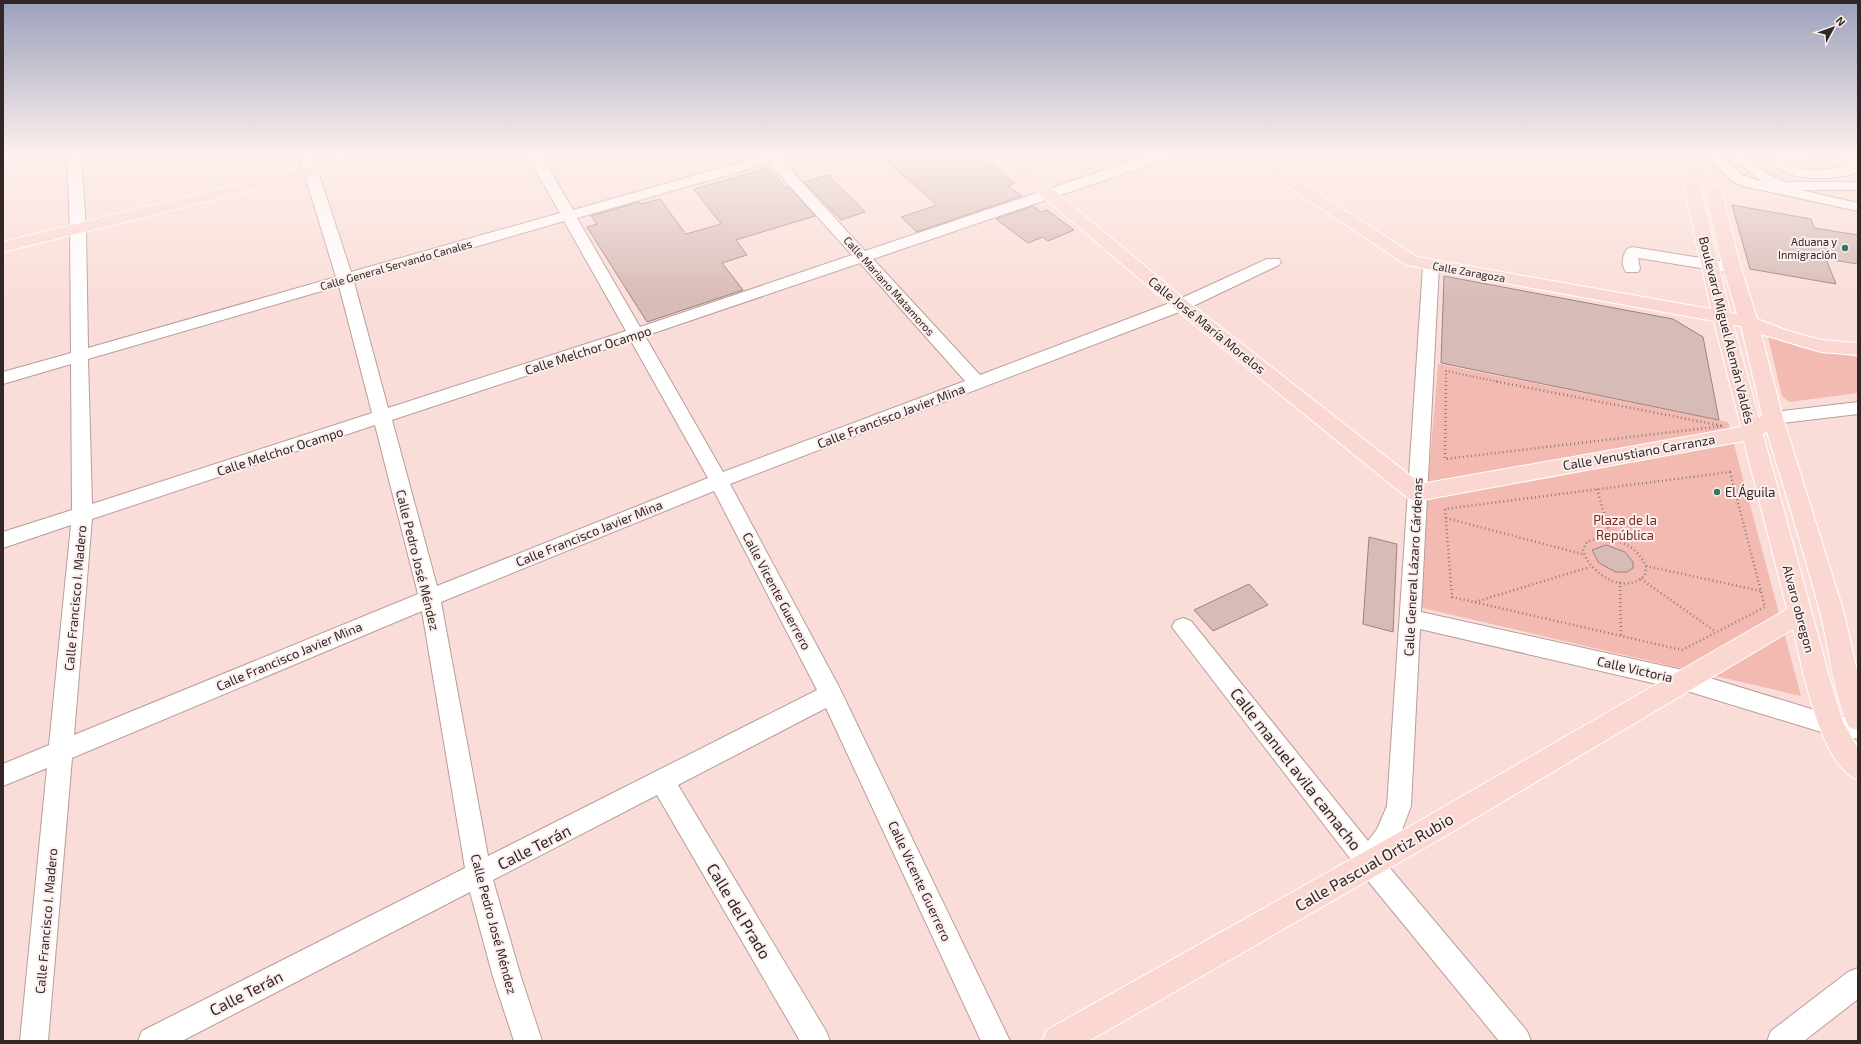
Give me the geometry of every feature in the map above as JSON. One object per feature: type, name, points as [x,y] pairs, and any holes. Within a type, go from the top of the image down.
[{"type":"main road","points":[[3,248],[78,229],[173,202]]},
{"type":"main road","name":"Calle José María Morelos","points":[[1058,202],[1181,305],[1417,493]]},
{"type":"main road","name":"Calle Zaragoza","points":[[1319,202],[1412,261],[1431,266],[1722,318]]},
{"type":"main road","name":"Boulevard Miguel Alemán Valdés","points":[[1696,202],[1722,318],[1752,432]]},
{"type":"main road","name":"Boulevard Miguel Alemán Valdés","points":[[1716,202],[1732,268],[1749,322],[1773,418]]},
{"type":"main road","points":[[1722,318],[1749,322],[1781,335],[1821,346],[1858,350]]},
{"type":"main road","points":[[1773,418],[1832,613],[1849,690],[1858,719]]},
{"type":"main road","name":"Calle Venustiano Carranza","points":[[1417,493],[1752,432],[1773,418]]},
{"type":"main road","name":"Alvaro obregon","points":[[1752,432],[1831,725],[1856,756]]},
{"type":"main road","name":"Calle Pascual Ortiz Rubio","points":[[1058,1041],[1687,681],[1800,613]]},
{"type":"street","name":"Calle Francisco I. Madero","points":[[34,1041],[82,514],[77,202]]},
{"type":"street","name":"Calle Pedro José Méndez","points":[[320,202],[345,279],[430,598],[479,875],[507,977],[528,1041]]},
{"type":"street","name":"Calle Vicente Guerrero","points":[[561,202],[719,481],[831,694],[996,1041]]},
{"type":"street","name":"Calle General Servando Canales","points":[[3,378],[617,202]]},
{"type":"street","name":"Calle Mariano Matamoros","points":[[812,202],[977,383]]},
{"type":"street","name":"Calle Melchor Ocampo","points":[[3,540],[381,418],[1030,202]]},
{"type":"street","points":[[1834,202],[1858,207]]},
{"type":"street","points":[[1632,269],[1630,256],[1632,252],[1732,268]]},
{"type":"street","name":"Calle Francisco Javier Mina","points":[[3,775],[430,598],[719,481],[1181,305],[1273,262]]},
{"type":"street","name":"Calle General Lázaro Cárdenas","points":[[1370,862],[1387,837],[1399,806],[1431,266]]},
{"type":"street","name":"Calle Venustiano Carranza","points":[[1773,418],[1858,408]]},
{"type":"street","name":"Calle Victoria","points":[[1410,618],[1687,681],[1831,725],[1858,730]]},
{"type":"street","name":"Calle manuel avila camacho","points":[[1182,627],[1370,862],[1517,1041]]},
{"type":"street","name":"Calle Terán","points":[[152,1041],[831,694]]},
{"type":"street","name":"Calle del Prado","points":[[662,781],[816,1041]]},
{"type":"street","points":[[1781,1041],[1858,982]]},
{"type":"path","points":[[1446,371],[1723,426],[1477,455],[1445,459],[1446,371]]},
{"type":"path","points":[[1730,472],[1765,607],[1682,650],[1452,597],[1446,518],[1445,508],[1730,472]]},
{"type":"path","points":[[1597,489],[1611,538]]},
{"type":"path","points":[[1446,518],[1582,554]]},
{"type":"path","points":[[1641,580],[1646,571],[1646,566],[1638,552],[1630,546],[1611,538],[1592,538],[1585,542],[1582,547],[1582,554],[1590,567],[1609,579],[1620,582],[1628,583],[1641,580],[1716,632]]},
{"type":"path","points":[[1646,566],[1761,592]]},
{"type":"path","points":[[1474,602],[1590,567]]},
{"type":"path","points":[[1620,582],[1621,636]]},
{"type":"green space","points":[[1768,337],[1803,348],[1858,357],[1858,393],[1789,402],[1782,396]]},
{"type":"green space","name":"Plaza de la República","points":[[1438,364],[1728,422],[1801,696],[1418,607]]},
{"type":"building","points":[[639,202],[641,204],[650,202],[662,202],[686,234],[721,224],[704,202],[802,202],[815,216],[736,240],[747,255],[722,263],[743,290],[647,322],[587,227],[597,224],[591,216]]},
{"type":"building","points":[[823,202],[855,202],[865,212],[841,220]]},
{"type":"building","points":[[933,202],[1005,202],[917,232],[901,217],[937,205]]},
{"type":"building","points":[[1732,205],[1811,219],[1814,228],[1858,235],[1858,264],[1826,259],[1836,284],[1750,269]]},
{"type":"building","points":[[1033,206],[1041,212],[1047,210],[1074,230],[1048,241],[1043,237],[1028,243],[996,219]]},
{"type":"building","points":[[1444,276],[1673,319],[1703,337],[1719,420],[1441,363]]},
{"type":"building","points":[[1369,537],[1397,544],[1393,632],[1363,624]]},
{"type":"building","points":[[1606,545],[1625,552],[1633,562],[1633,568],[1627,572],[1616,572],[1599,563],[1592,550]]},
{"type":"building","points":[[1249,584],[1268,605],[1213,631],[1194,610]]},
{"type":"place","name":"Aduana y Inmigración","points":[[1845,248]]},
{"type":"place","name":"El Águila","points":[[1717,492]]}]
